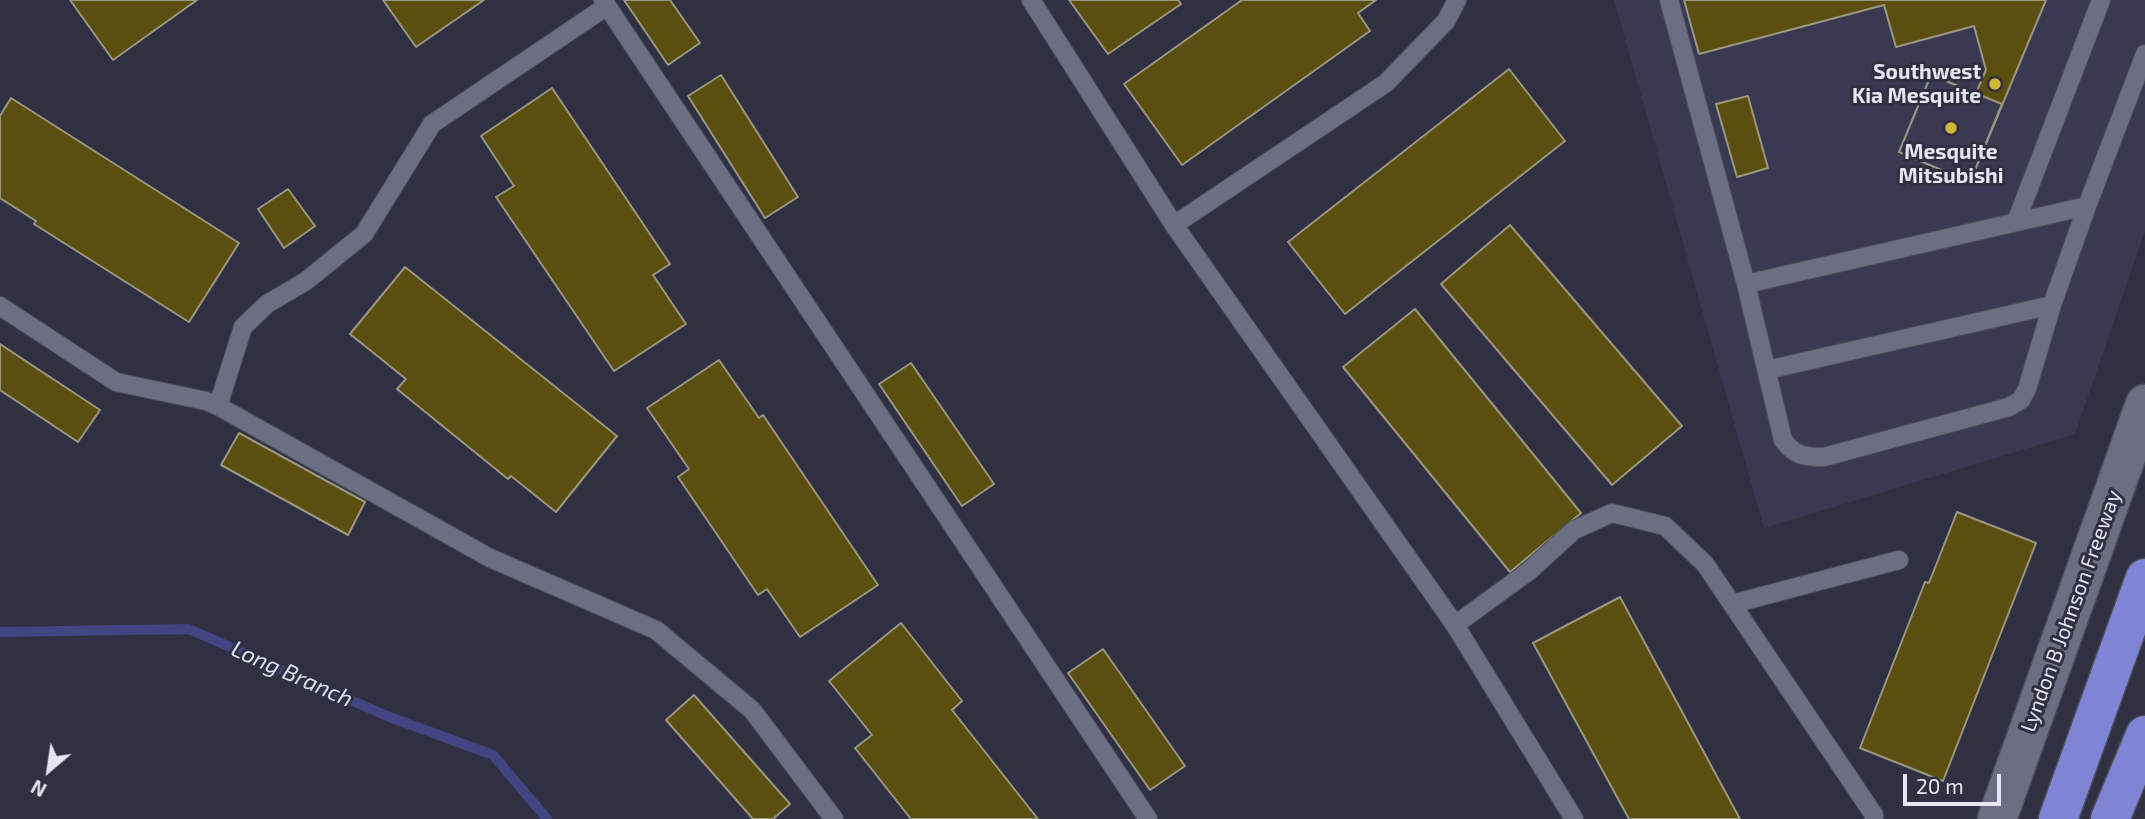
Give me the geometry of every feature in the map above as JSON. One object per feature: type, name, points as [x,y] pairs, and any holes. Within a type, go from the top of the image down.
[{"type":"highway","points":[[2058,819],[2145,578]]},
{"type":"highway","points":[[2110,819],[2145,735]]},
{"type":"main road","name":"Lyndon B Johnson Freeway","points":[[1997,819],[2145,404]]},
{"type":"lane","points":[[1031,0],[1174,225],[1455,625],[1574,819]]},
{"type":"lane","points":[[1174,225],[1386,83],[1446,21],[1457,0]]},
{"type":"lane","points":[[1669,0],[1746,284],[1783,440],[1792,451],[1807,457],[1824,457],[2009,407],[2021,400],[2027,389],[2052,305],[2087,206],[2145,54]]},
{"type":"lane","points":[[2016,222],[2101,0]]},
{"type":"lane","points":[[218,406],[243,327],[267,304],[306,281],[364,234],[432,124],[605,3],[1148,819]]},
{"type":"lane","points":[[1746,284],[2087,206]]},
{"type":"lane","points":[[1766,370],[2052,305]]},
{"type":"lane","points":[[0,306],[116,382],[206,401],[218,406],[490,558],[656,630],[752,710],[834,819]]},
{"type":"lane","points":[[1455,625],[1529,571],[1574,530],[1612,513],[1665,526],[1705,564],[1820,733],[1874,815],[1874,819]]},
{"type":"lane","points":[[1732,604],[1899,560]]},
{"type":"shaded area","points":[[1614,0],[2145,0],[2145,231],[2075,434],[1764,528]]},
{"type":"building","points":[[70,0],[197,0],[113,60]]},
{"type":"building","points":[[383,0],[484,0],[416,47]]},
{"type":"building","points":[[624,0],[670,0],[700,43],[668,65]]},
{"type":"building","points":[[1069,0],[1178,0],[1181,4],[1108,54]]},
{"type":"building","points":[[1242,0],[1376,0],[1358,13],[1370,31],[1182,165],[1124,84]]},
{"type":"building","name":"Southwest Kia Mesquite","points":[[1684,0],[2046,0],[1970,182],[1899,152],[1931,75],[1976,93],[1986,70],[1974,26],[1896,47],[1884,5],[1699,54]]},
{"type":"building","points":[[1509,69],[1565,141],[1345,314],[1288,242]]},
{"type":"building","points":[[721,75],[798,197],[765,218],[688,96]]},
{"type":"building","name":"Mesquite Mitsubishi","points":[[1931,75],[2002,104],[1970,182],[1899,152]]},
{"type":"building","points":[[552,88],[670,264],[653,275],[686,324],[614,371],[496,197],[514,186],[481,136]]},
{"type":"building","points":[[1748,96],[1768,168],[1737,177],[1716,104]]},
{"type":"building","points":[[11,98],[239,243],[189,322],[34,224],[36,221],[0,198],[0,116]]},
{"type":"building","points":[[288,189],[315,226],[284,248],[258,209]]},
{"type":"building","points":[[1510,225],[1682,426],[1612,485],[1441,284]]},
{"type":"building","points":[[405,267],[617,436],[556,512],[511,476],[508,479],[397,389],[406,379],[350,334]]},
{"type":"building","points":[[1415,309],[1581,513],[1510,572],[1343,367]]},
{"type":"building","points":[[0,344],[100,410],[78,442],[0,390]]},
{"type":"building","points":[[719,360],[759,418],[763,415],[878,585],[800,637],[767,589],[758,595],[678,477],[689,469],[647,408]]},
{"type":"building","points":[[911,363],[994,484],[962,506],[879,384]]},
{"type":"building","points":[[239,433],[365,502],[348,535],[221,465]]},
{"type":"building","points":[[1957,512],[2036,543],[1943,781],[1860,748],[1925,582],[1929,583]]},
{"type":"building","points":[[1620,597],[1740,819],[1629,819],[1533,643]]},
{"type":"building","points":[[901,623],[962,701],[952,710],[1038,819],[911,819],[855,748],[872,735],[829,681]]},
{"type":"building","points":[[1103,649],[1185,766],[1150,790],[1068,673]]},
{"type":"building","points":[[694,695],[790,804],[773,819],[753,819],[666,720]]},
{"type":"waterway","name":"Long Branch","points":[[0,632],[189,629],[387,716],[493,755],[547,819]]},
{"type":"place","name":"Southwest Kia Mesquite","points":[[1995,84]]},
{"type":"place","name":"Mesquite Mitsubishi","points":[[1951,128]]}]
